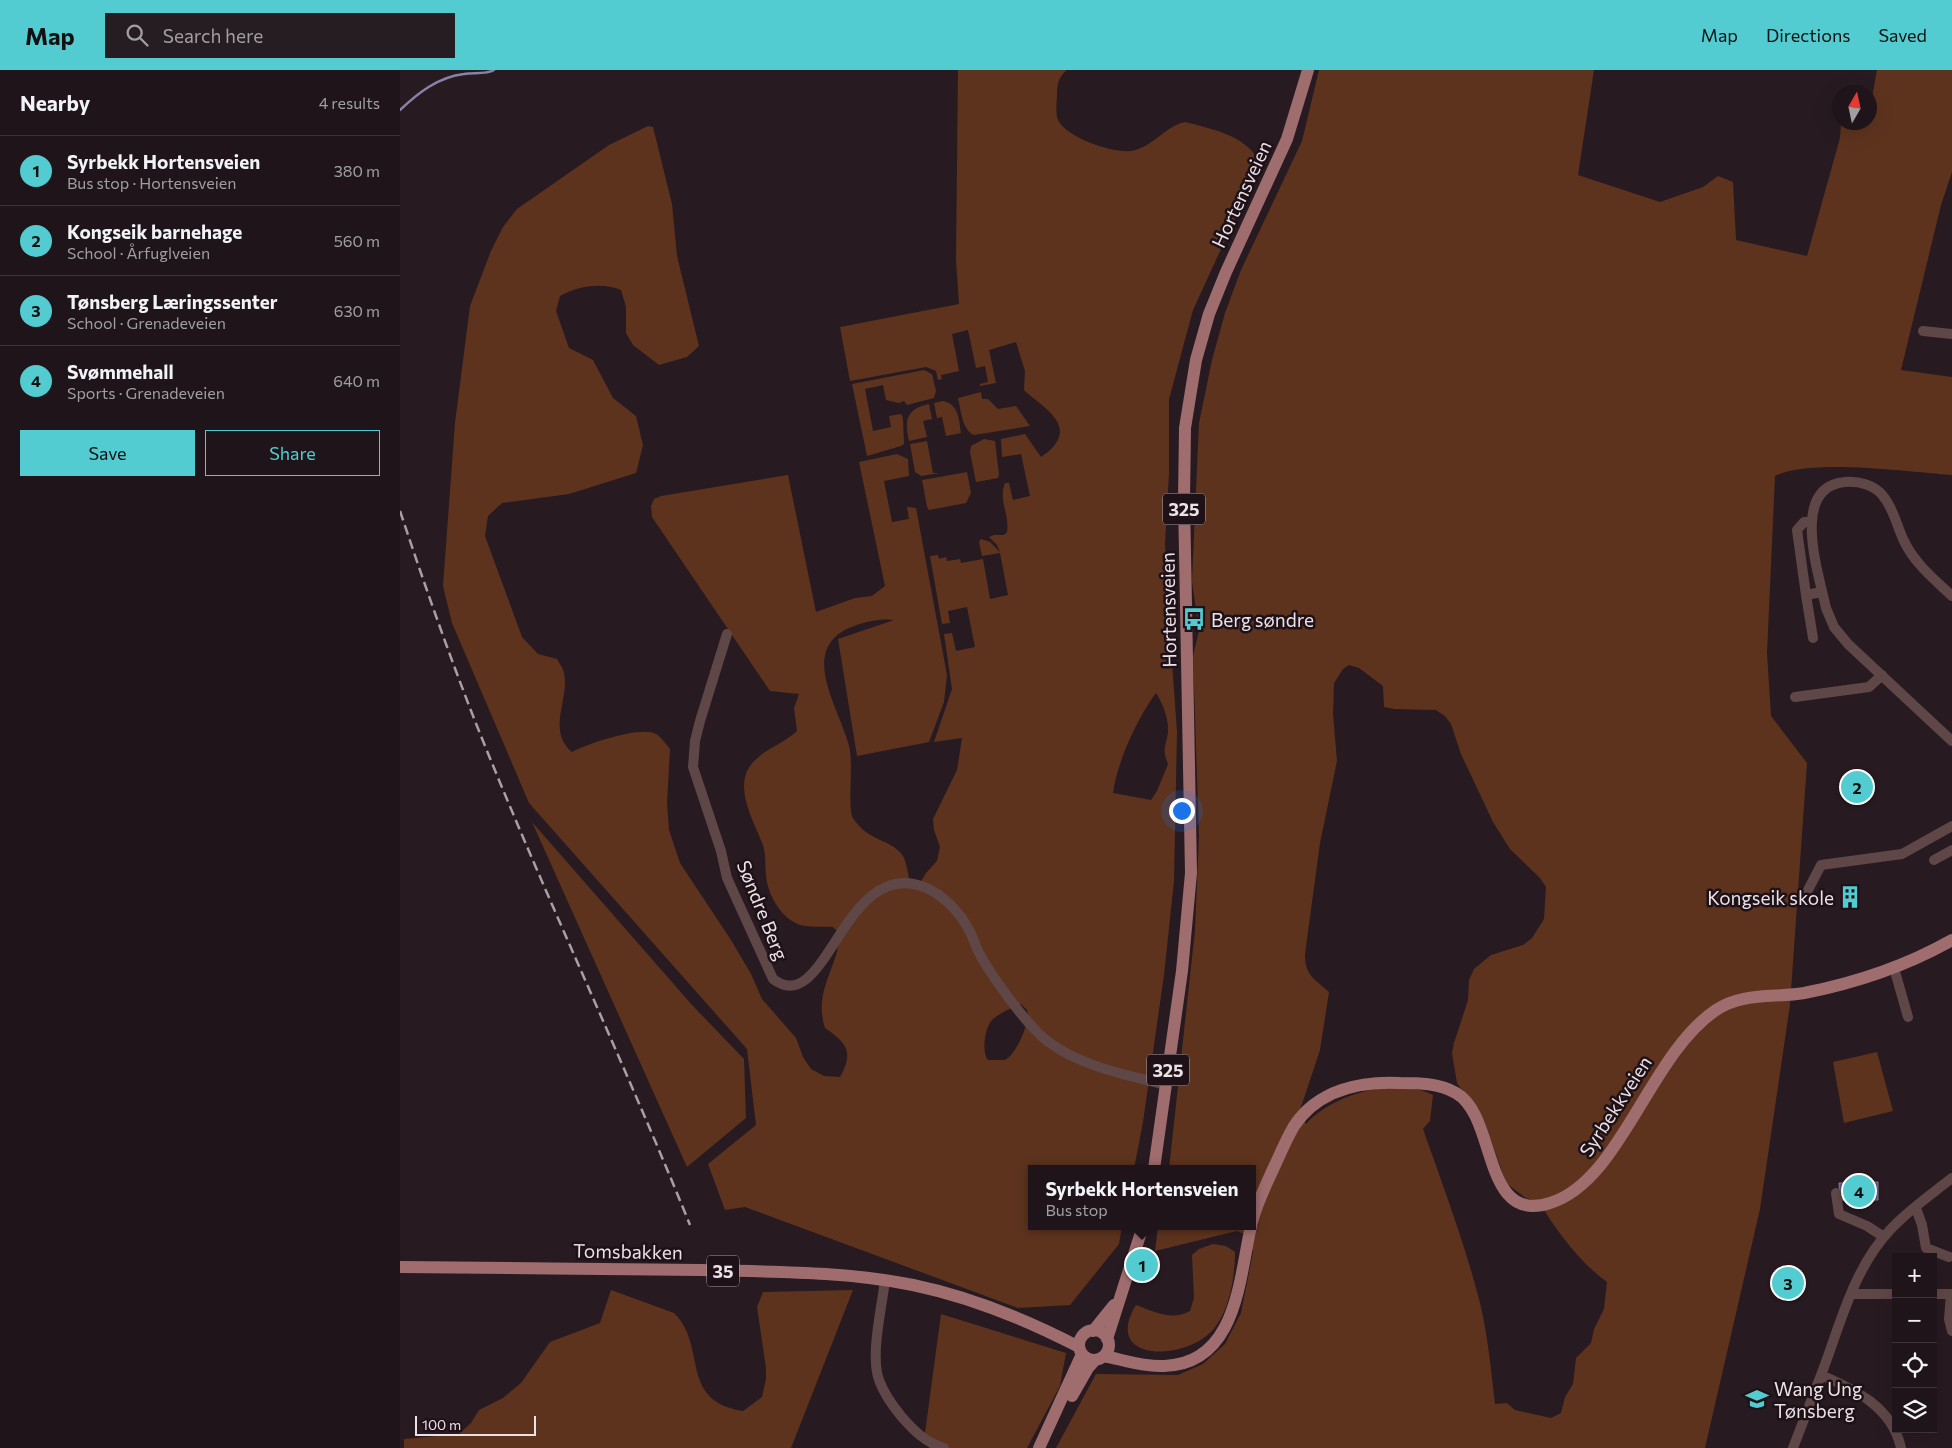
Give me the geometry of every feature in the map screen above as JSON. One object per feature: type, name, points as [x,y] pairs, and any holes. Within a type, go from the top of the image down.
[{"type":"main road","name":"Hortensveien","points":[[1155,1165],[1187,930],[1192,873],[1184,500],[1185,428],[1196,360],[1209,314],[1226,272],[1288,139],[1308,70]]},
{"type":"main road","name":"Syrbekkveien","points":[[1256,1211],[1269,1177],[1291,1133],[1302,1117],[1328,1095],[1348,1087],[1377,1083],[1427,1084],[1455,1092],[1468,1102],[1476,1115],[1496,1173],[1508,1195],[1517,1202],[1532,1207],[1556,1201],[1588,1178],[1602,1164],[1664,1064],[1685,1038],[1717,1009],[1740,998],[1806,992],[1894,968],[1952,940]]},
{"type":"main road","points":[[1048,1448],[1079,1384],[1103,1350],[1119,1299],[1131,1269],[1142,1230]]},
{"type":"main road","points":[[1084,1342],[1088,1359],[1103,1350],[1141,1363],[1166,1366],[1198,1356],[1216,1341],[1230,1320],[1235,1305],[1250,1230]]},
{"type":"main road","name":"Tomsbakken","points":[[400,1267],[788,1272],[885,1280],[951,1295],[1084,1342]]},
{"type":"main road","points":[[1039,1448],[1084,1342],[1119,1299]]},
{"type":"main road","points":[[1084,1342],[1101,1333],[1103,1350]]},
{"type":"street","points":[[1923,331],[1952,334]]},
{"type":"street","points":[[1952,596],[1914,558],[1884,497],[1868,485],[1851,482],[1830,487],[1814,505],[1811,522],[1822,592],[1834,627],[1952,741]]},
{"type":"street","points":[[1811,522],[1804,522],[1797,530],[1813,638]]},
{"type":"street","points":[[1806,595],[1822,592]]},
{"type":"street","name":"Søndre Berg","points":[[727,634],[700,721],[695,741],[693,767],[721,851],[727,878],[773,979],[781,985],[790,986],[804,982],[822,964],[832,943],[863,902],[878,890],[891,886],[906,883],[920,885],[932,890],[957,912],[969,929],[978,951],[1011,998],[1032,1027],[1049,1043],[1080,1061],[1166,1085]]},
{"type":"street","points":[[1795,697],[1869,687],[1882,675]]},
{"type":"street","points":[[1807,892],[1822,865],[1902,854],[1952,826]]},
{"type":"street","points":[[1934,860],[1952,850]]},
{"type":"street","points":[[1894,968],[1908,1017]]},
{"type":"street","points":[[1793,1448],[1863,1267],[1884,1237],[1952,1178]]},
{"type":"street","points":[[1836,1193],[1840,1214],[1867,1226],[1884,1237]]},
{"type":"street","points":[[1916,1208],[1926,1248],[1949,1256]]},
{"type":"street","points":[[885,1280],[876,1362],[878,1379],[888,1399],[910,1427],[926,1440],[944,1448]]},
{"type":"street","points":[[1852,1294],[1892,1294]]},
{"type":"street","points":[[1937,1294],[1952,1294],[1951,1327]]},
{"type":"street","points":[[1821,1375],[1862,1394],[1882,1411],[1894,1430],[1901,1448]]},
{"type":"shaded area","points":[[958,70],[1067,70],[1060,78],[1057,87],[1056,111],[1058,120],[1071,133],[1102,147],[1123,151],[1139,149],[1171,128],[1185,122],[1227,134],[1237,139],[1253,152],[1259,161],[1255,175],[1193,310],[1169,399],[1169,473],[1165,543],[1168,619],[1172,640],[1177,732],[1174,881],[1164,975],[1143,1122],[1135,1165],[1028,1165],[1028,1230],[1121,1230],[1119,1244],[1070,1305],[1018,1308],[745,1207],[725,1210],[708,1164],[756,1125],[747,1049],[529,803],[452,623],[443,586],[455,423],[470,306],[491,251],[503,227],[517,209],[609,145],[648,126],[653,127],[672,204],[677,256],[699,346],[687,357],[659,365],[633,345],[626,333],[626,307],[621,290],[606,286],[590,286],[560,296],[556,311],[569,348],[593,360],[613,398],[636,416],[643,445],[636,473],[569,494],[502,503],[488,516],[485,536],[522,637],[538,654],[557,659],[563,671],[565,683],[560,724],[564,744],[572,752],[601,740],[639,732],[649,732],[660,737],[670,749],[667,803],[669,830],[680,863],[731,940],[751,974],[762,999],[796,1038],[803,1057],[811,1069],[824,1076],[840,1077],[847,1061],[846,1049],[839,1038],[825,1028],[822,1002],[840,934],[833,927],[797,924],[778,907],[771,895],[766,875],[763,845],[748,809],[744,789],[747,771],[757,758],[797,731],[794,708],[799,694],[770,691],[652,517],[651,506],[654,499],[661,496],[788,475],[816,612],[855,598],[872,596],[885,586],[859,462],[897,454],[908,459],[909,476],[884,481],[892,522],[909,519],[907,507],[916,508],[947,675],[944,702],[929,742],[857,756],[838,639],[894,620],[871,621],[849,628],[834,638],[826,651],[824,666],[826,682],[849,746],[851,762],[851,812],[853,818],[866,832],[898,850],[903,856],[911,885],[917,888],[926,873],[937,861],[940,847],[934,830],[933,819],[957,770],[962,738],[934,742],[952,689],[944,634],[952,633],[956,651],[975,647],[967,607],[948,611],[950,623],[942,624],[930,556],[938,555],[939,559],[946,557],[947,561],[960,559],[961,563],[983,559],[990,599],[1008,595],[1000,553],[982,556],[979,542],[981,539],[990,542],[1000,552],[997,545],[989,537],[1004,535],[1007,532],[1007,520],[1003,501],[1005,483],[1009,483],[1013,500],[1030,496],[1021,454],[1002,457],[1001,439],[1025,434],[1041,457],[1053,447],[1059,438],[1060,430],[1057,422],[1046,408],[1024,390],[1025,371],[1016,342],[989,350],[996,383],[980,386],[980,384],[988,382],[985,366],[976,368],[968,330],[952,334],[959,371],[941,375],[942,379],[938,380],[936,371],[926,367],[850,381],[840,327],[959,304],[956,260]],"holes":[[[1156,693],[1167,717],[1165,753],[1168,764],[1157,791],[1151,800],[1113,793],[1115,781],[1129,740],[1142,714]],[[1021,1004],[1027,1010],[1028,1015],[1025,1029],[1014,1052],[1005,1060],[988,1060],[984,1045],[990,1022],[999,1015]]]},
{"type":"shaded area","points":[[1319,70],[1594,70],[1578,175],[1660,202],[1703,187],[1718,176],[1733,182],[1736,240],[1807,256],[1840,138],[1841,130],[1877,130],[1877,85],[1874,85],[1877,70],[1952,70],[1952,172],[1941,205],[1901,370],[1952,377],[1952,475],[1887,469],[1835,467],[1791,471],[1775,476],[1767,653],[1771,716],[1807,763],[1790,1005],[1760,1209],[1705,1448],[1056,1448],[1096,1374],[1178,1375],[1203,1364],[1225,1344],[1241,1313],[1253,1252],[1249,1236],[1237,1231],[1155,1251],[1158,1230],[1256,1230],[1256,1165],[1169,1165],[1195,930],[1199,836],[1193,656],[1199,631],[1192,581],[1199,423],[1212,360],[1225,313],[1241,270],[1302,141]],"holes":[[[1349,665],[1359,668],[1383,686],[1384,707],[1436,710],[1445,716],[1451,724],[1461,754],[1493,822],[1510,849],[1540,878],[1546,887],[1544,919],[1532,938],[1523,945],[1491,955],[1474,969],[1469,980],[1468,1000],[1452,1053],[1457,1083],[1485,1123],[1506,1183],[1526,1198],[1538,1201],[1577,1255],[1607,1282],[1604,1309],[1594,1329],[1591,1343],[1576,1358],[1573,1384],[1565,1397],[1561,1413],[1551,1418],[1515,1410],[1507,1403],[1495,1404],[1480,1303],[1461,1237],[1423,1129],[1430,1121],[1433,1095],[1402,1087],[1384,1088],[1366,1091],[1332,1104],[1317,1113],[1306,1124],[1299,1113],[1320,1050],[1329,992],[1311,976],[1305,961],[1305,954],[1320,843],[1337,761],[1333,714],[1334,683],[1343,669]]]},
{"type":"shaded area","points":[[924,370],[932,374],[936,391],[934,398],[907,405],[904,401],[899,403],[886,400],[883,385],[865,389],[873,431],[891,427],[889,416],[901,414],[903,418],[904,444],[867,456],[852,384]]},
{"type":"shaded area","points":[[981,392],[982,399],[988,399],[998,409],[1016,406],[1030,426],[974,435],[964,424],[958,398]]},
{"type":"shaded area","points":[[943,401],[952,405],[955,409],[959,418],[961,433],[946,436],[942,417],[937,418],[934,403]]},
{"type":"shaded area","points":[[929,404],[932,419],[923,421],[927,437],[909,441],[907,421],[909,416],[916,409]]},
{"type":"shaded area","points":[[984,439],[995,441],[999,475],[998,478],[976,482],[970,452],[971,446]]},
{"type":"shaded area","points":[[927,441],[933,473],[940,473],[921,476],[915,472],[910,444]]},
{"type":"shaded area","points":[[967,472],[971,493],[966,503],[929,510],[922,480]]},
{"type":"shaded area","points":[[532,822],[692,1005],[744,1059],[746,1118],[687,1167]]},
{"type":"shaded area","points":[[1877,1052],[1893,1111],[1844,1123],[1833,1062]]},
{"type":"shaded area","points":[[1878,1182],[1878,1200],[1840,1200],[1839,1183]]},
{"type":"shaded area","points":[[1213,1244],[1226,1246],[1235,1252],[1231,1291],[1225,1310],[1216,1326],[1204,1338],[1188,1346],[1170,1351],[1153,1351],[1139,1347],[1130,1338],[1128,1324],[1136,1305],[1157,1313],[1170,1315],[1183,1314],[1190,1311],[1194,1298],[1192,1255],[1199,1249]]},
{"type":"shaded area","points":[[611,1290],[674,1313],[684,1326],[690,1341],[697,1371],[702,1384],[710,1396],[723,1405],[743,1411],[762,1397],[766,1379],[757,1307],[763,1292],[853,1290],[791,1448],[404,1448],[404,1439],[459,1434],[471,1423],[479,1410],[503,1398],[521,1383],[550,1342],[600,1323]]},
{"type":"shaded area","points":[[941,1314],[1066,1353],[1060,1386],[1027,1448],[929,1448],[925,1433]]},
{"type":"waterway","points":[[400,110],[421,92],[446,78],[494,70]]},
{"type":"railway","points":[[400,511],[437,619],[477,726],[690,1225]]},
{"type":"place","name":"Berg søndre","points":[[1194,619]]},
{"type":"place","name":"Kongseik barnehage","points":[[1857,787]]},
{"type":"place","name":"Kongseik skole","points":[[1850,897]]},
{"type":"place","name":"Svømmehall","points":[[1859,1191]]},
{"type":"place","name":"Syrbekk Hortensveien","points":[[1142,1265]]},
{"type":"place","name":"Tønsberg Læringssenter","points":[[1788,1283]]},
{"type":"place","name":"Wang Ung Tønsberg","points":[[1757,1399]]}]
